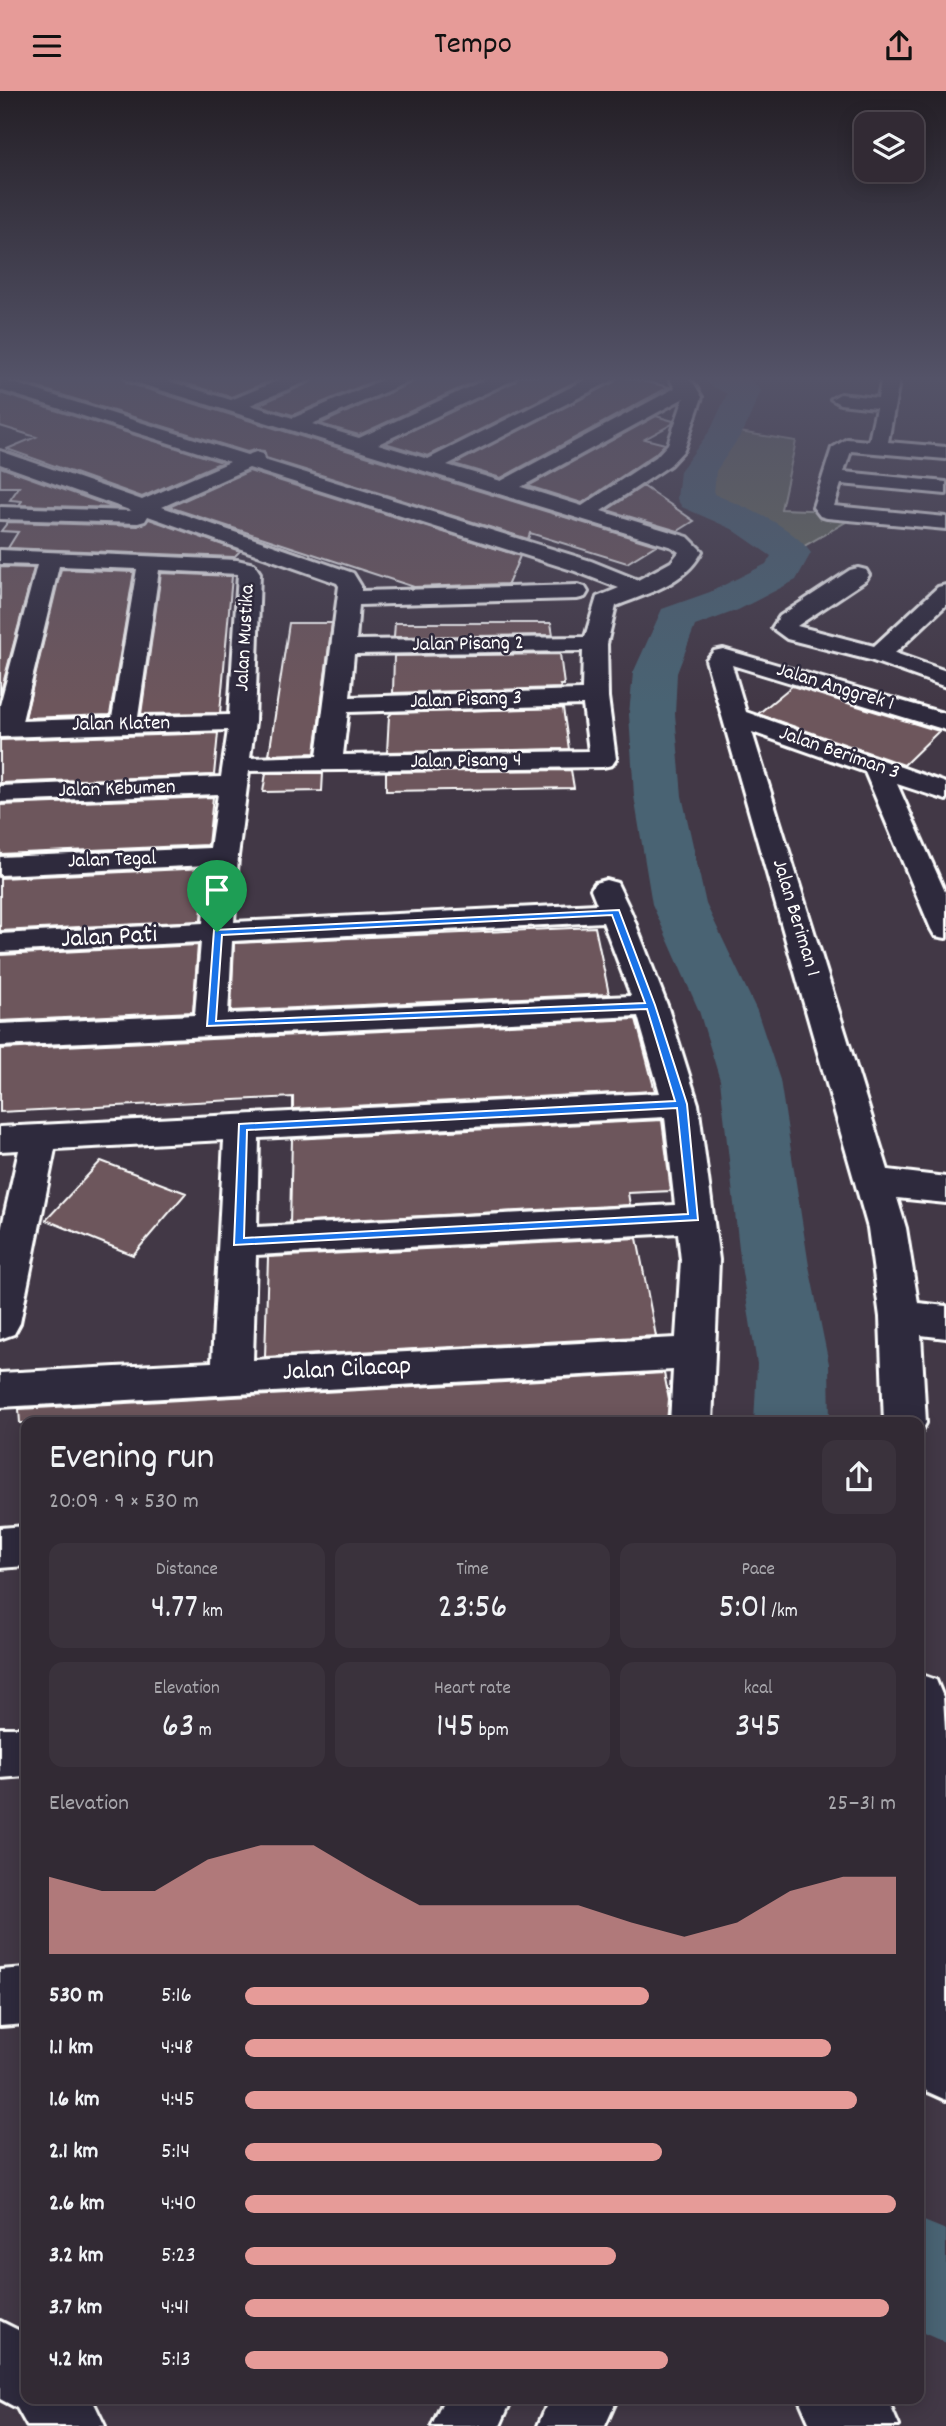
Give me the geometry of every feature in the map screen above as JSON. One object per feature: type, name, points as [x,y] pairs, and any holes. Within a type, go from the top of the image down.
[{"type":"street","points":[[77,485],[345,578],[350,586],[329,764]]},
{"type":"street","points":[[0,513],[121,518],[151,511],[200,485]]},
{"type":"street","points":[[289,485],[583,566],[638,588]]},
{"type":"street","points":[[494,485],[680,542],[691,551],[685,563],[605,602],[525,574]]},
{"type":"street","points":[[504,488],[509,485]]},
{"type":"street","points":[[585,513],[627,485]]},
{"type":"street","points":[[830,485],[823,507],[827,512],[946,523]]},
{"type":"street","points":[[915,485],[946,488]]},
{"type":"street","points":[[0,557],[149,563],[124,725]]},
{"type":"street","points":[[3,728],[50,559]]},
{"type":"street","name":"Jalan Mustika","points":[[149,563],[246,569],[249,579],[242,722]]},
{"type":"street","points":[[552,583],[583,566]]},
{"type":"street","points":[[858,575],[788,621],[784,628],[795,634],[879,655],[946,680]]},
{"type":"street","points":[[348,598],[577,591]]},
{"type":"street","points":[[879,655],[946,592]]},
{"type":"street","points":[[595,697],[595,644],[605,602]]},
{"type":"street","name":"Jalan Pisang 2","points":[[341,647],[595,644]]},
{"type":"street","name":"Jalan Beriman 1","points":[[723,656],[718,660],[733,716],[887,1229],[900,1317],[905,1417]]},
{"type":"street","name":"Jalan Anggrek 1","points":[[723,656],[946,722]]},
{"type":"street","name":"Jalan Pisang 3","points":[[337,705],[595,697]]},
{"type":"street","name":"Jalan Pisang 4","points":[[256,765],[603,759],[595,697]]},
{"type":"street","name":"Jalan Beriman 3","points":[[733,716],[946,792]]},
{"type":"street","points":[[211,1024],[223,856],[242,722]]},
{"type":"street","name":"Jalan Klaten","points":[[3,728],[242,722]]},
{"type":"street","points":[[876,767],[939,893],[946,929]]},
{"type":"street","name":"Jalan Kebumen","points":[[0,794],[235,785]]},
{"type":"street","name":"Jalan Tegal","points":[[0,866],[223,856]]},
{"type":"street","name":"Jalan Pati","points":[[0,943],[217,932],[610,899],[651,1005]]},
{"type":"street","points":[[0,1035],[651,1005],[681,1104],[699,1260],[691,1417]]},
{"type":"street","points":[[0,1139],[681,1104]]},
{"type":"street","points":[[232,1376],[242,1126]]},
{"type":"street","points":[[0,1324],[7,1257],[40,1137]]},
{"type":"street","points":[[875,1182],[946,1190]]},
{"type":"street","points":[[238,1242],[694,1217]]},
{"type":"street","points":[[900,1317],[946,1322]]},
{"type":"street","name":"Jalan Cilacap","points":[[0,1390],[694,1353]]},
{"type":"street","points":[[0,1548],[21,1546]]},
{"type":"street","points":[[0,1753],[21,1752]]},
{"type":"street","points":[[924,1823],[931,2000],[936,2039],[946,2071]]},
{"type":"street","points":[[0,1997],[21,1996]]},
{"type":"street","points":[[0,2353],[21,2374]]},
{"type":"street","points":[[51,2404],[72,2426]]},
{"type":"street","points":[[464,2426],[476,2404]]},
{"type":"street","points":[[571,2426],[582,2404]]},
{"type":"street","points":[[838,2404],[866,2426]]},
{"type":"green space","points":[[697,485],[786,485],[781,509],[863,512],[792,553],[745,521],[695,499]]},
{"type":"building","points":[[50,485],[115,508],[19,505],[22,501],[10,500],[19,487],[0,487]]},
{"type":"building","points":[[108,485],[170,485],[142,497]]},
{"type":"building","points":[[218,485],[294,485],[520,556],[508,584],[414,587],[169,507]]},
{"type":"building","points":[[353,485],[460,485],[656,545],[627,563],[530,533],[528,539]]},
{"type":"building","points":[[530,485],[609,485],[582,503],[528,486]]},
{"type":"building","points":[[643,486],[694,521],[678,531],[607,510]]},
{"type":"building","points":[[149,519],[240,551],[234,557],[8,548],[18,532],[1,531],[8,522],[138,526]]},
{"type":"building","points":[[0,567],[34,568],[0,695]]},
{"type":"building","points":[[61,569],[134,572],[110,715],[25,718]]},
{"type":"building","points":[[161,573],[232,576],[220,713],[141,714]]},
{"type":"building","points":[[289,623],[332,623],[315,753],[269,755]]},
{"type":"building","points":[[395,623],[551,623],[553,635],[394,637]]},
{"type":"building","points":[[560,654],[564,685],[560,685],[561,688],[393,693],[394,656]]},
{"type":"building","points":[[792,686],[939,731],[904,765],[758,714]]},
{"type":"building","points":[[563,708],[569,749],[387,752],[389,716],[392,713]]},
{"type":"building","points":[[218,733],[214,775],[0,783],[0,740]]},
{"type":"building","points":[[571,770],[574,788],[386,791],[386,772]]},
{"type":"building","points":[[266,773],[323,773],[322,791],[263,792]]},
{"type":"building","points":[[213,797],[208,845],[0,854],[0,805]]},
{"type":"building","points":[[205,868],[201,921],[0,931],[0,878]]},
{"type":"building","points":[[595,927],[609,994],[231,1011],[234,943]]},
{"type":"building","points":[[198,945],[193,1012],[0,1021],[0,955]]},
{"type":"building","points":[[636,1019],[655,1091],[293,1109],[293,1097],[0,1112],[0,1049]]},
{"type":"building","points":[[662,1120],[671,1191],[628,1193],[630,1205],[290,1223],[292,1139]]},
{"type":"building","points":[[101,1161],[186,1193],[133,1255],[46,1220]]},
{"type":"building","points":[[637,1238],[656,1336],[265,1357],[268,1257]]},
{"type":"building","points":[[664,1373],[669,1399],[668,1417],[21,1417],[20,1423],[19,1409]]},
{"type":"waterway","points":[[697,485],[695,499],[745,521],[792,553],[782,572],[724,601],[677,618],[655,673],[652,714],[658,796],[679,904],[728,1011],[750,1080],[775,1266],[793,1364],[792,1417]]},
{"type":"waterway","points":[[924,2276],[946,2287]]},
{"type":"route","points":[[217,932],[211,1024],[651,1005],[681,1104],[694,1217],[238,1242],[242,1126],[681,1104],[651,1005],[616,912],[217,932]]}]
